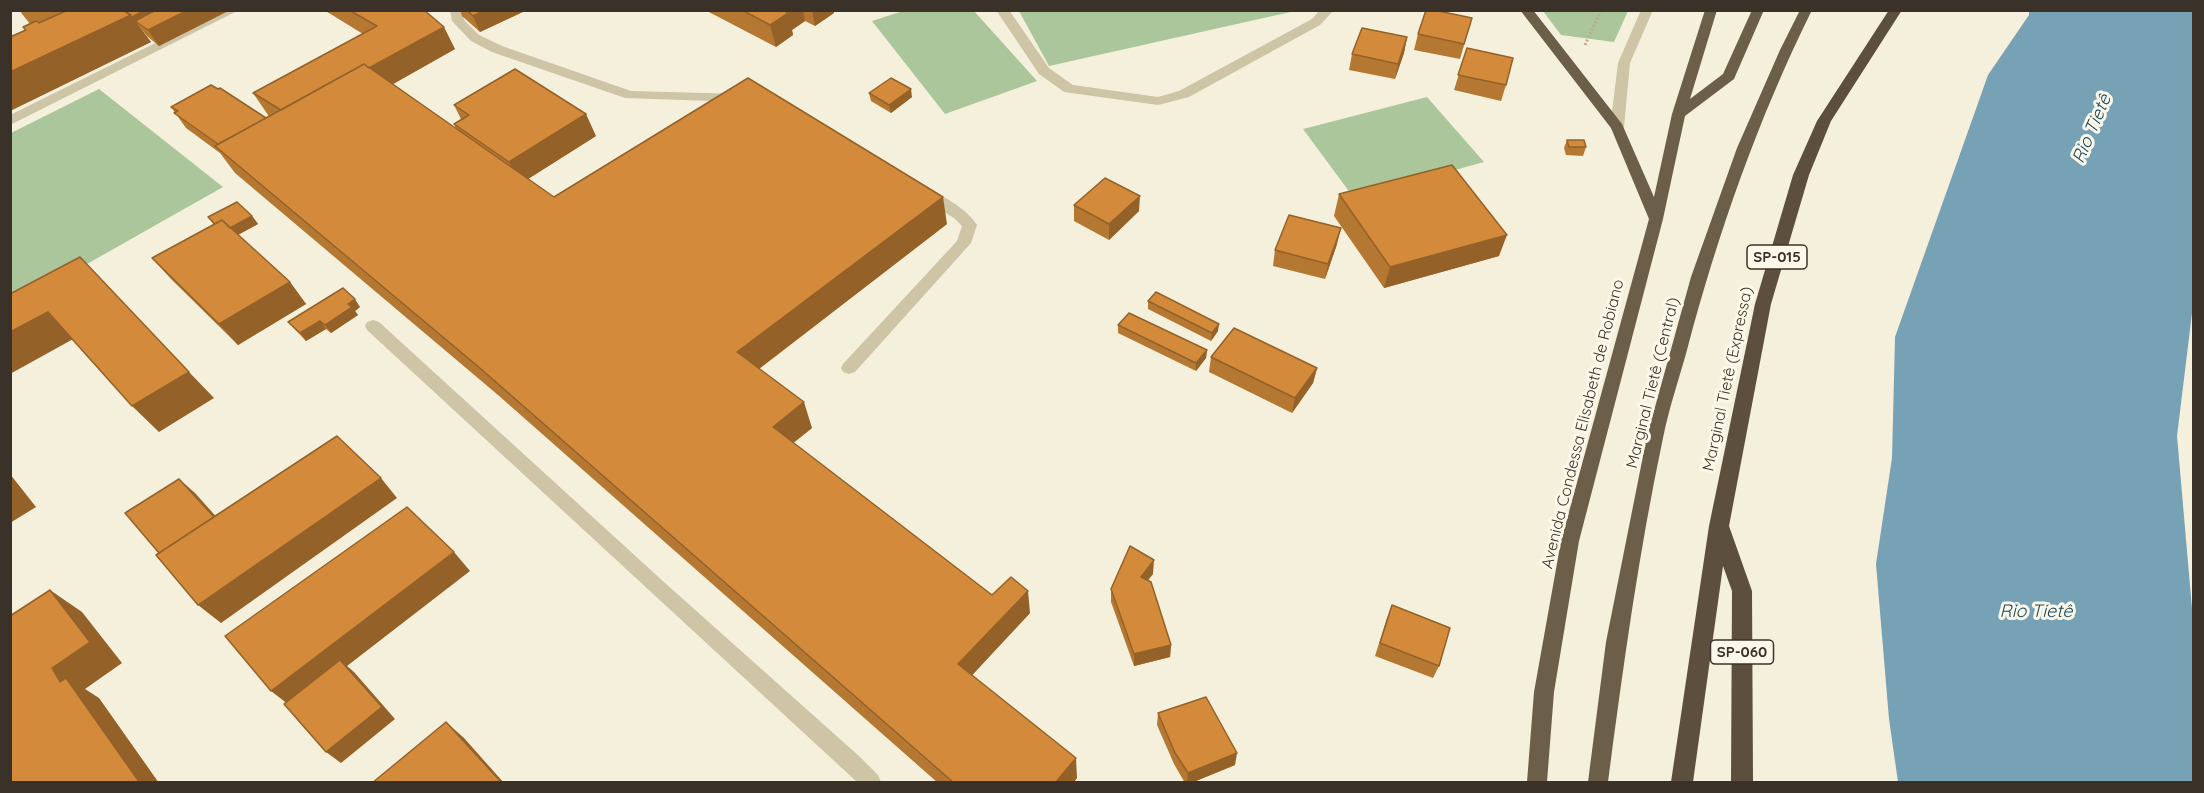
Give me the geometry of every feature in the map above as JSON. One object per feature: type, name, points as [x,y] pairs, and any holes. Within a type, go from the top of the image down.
[{"type":"highway","points":[[1526,10],[1617,127],[1656,219]]},
{"type":"highway","name":"Avenida Condessa Elisabeth de Robiano","points":[[1537,783],[1544,692],[1570,541],[1656,219],[1679,114],[1711,10]]},
{"type":"highway","points":[[1679,114],[1729,76],[1758,10]]},
{"type":"highway","name":"Marginal Tietê (Central)","points":[[1598,783],[1616,642],[1655,436],[1699,277],[1744,148],[1786,50],[1806,10]]},
{"type":"highway","name":"Marginal Tietê (Expressa)","points":[[1682,783],[1719,526],[1763,304],[1801,176],[1824,121],[1896,10]]},
{"type":"highway","name":"SP-060","points":[[1719,526],[1742,591],[1742,783]]},
{"type":"street","points":[[10,121],[233,10]]},
{"type":"street","points":[[456,10],[458,21],[475,38],[497,49],[630,95],[734,96],[753,100]]},
{"type":"street","points":[[1002,10],[1044,71],[1069,89],[1158,101],[1184,94],[1316,22],[1328,10]]},
{"type":"street","points":[[1617,127],[1624,63],[1647,10]]},
{"type":"street","points":[[849,368],[964,243],[970,225],[959,214],[909,185]]},
{"type":"street","points":[[372,326],[658,589],[852,763],[871,783]]},
{"type":"path","points":[[1584,47],[1601,10]]},
{"type":"green space","points":[[906,10],[974,11],[1037,81],[945,114],[872,21]]},
{"type":"green space","points":[[1019,11],[1295,11],[1049,66]]},
{"type":"green space","points":[[1543,11],[1628,11],[1614,42],[1561,35]]},
{"type":"green space","points":[[99,89],[223,187],[11,307],[11,133]]},
{"type":"green space","points":[[1427,97],[1484,162],[1354,198],[1303,129]]},
{"type":"water","name":"Rio Tietê","points":[[2029,11],[2193,11],[2194,297],[2177,436],[2193,620],[2193,782],[1898,782],[1889,719],[1876,564],[1892,458],[1895,337],[1988,75],[2029,15]]},
{"type":"building","points":[[68,10],[123,10],[131,15],[10,72],[10,37],[26,30],[23,27],[36,21],[39,23]]},
{"type":"building","points":[[123,10],[145,10],[132,17]]},
{"type":"building","points":[[156,10],[188,10],[148,30],[135,21]]},
{"type":"building","points":[[349,10],[424,10],[444,27],[369,68],[364,64],[281,110],[253,93],[377,26]]},
{"type":"building","points":[[467,10],[485,10],[473,16]]},
{"type":"building","points":[[742,10],[783,10],[788,13],[770,25]]},
{"type":"building","points":[[1426,10],[1472,18],[1464,44],[1418,34]]},
{"type":"building","points":[[1362,28],[1407,37],[1398,64],[1352,54]]},
{"type":"building","points":[[1467,48],[1513,58],[1506,85],[1458,75]]},
{"type":"building","points":[[364,64],[554,197],[748,78],[943,197],[737,352],[804,402],[773,427],[992,595],[1011,577],[1028,591],[958,664],[1076,758],[1055,783],[954,783],[481,369],[215,146]]},
{"type":"building","points":[[515,69],[586,114],[509,162],[454,124],[469,115],[454,105]]},
{"type":"building","points":[[891,78],[911,89],[889,105],[869,93]]},
{"type":"building","points":[[211,85],[220,88],[266,118],[218,144],[174,113],[178,111],[171,107]]},
{"type":"building","points":[[1567,140],[1584,140],[1586,147],[1569,147]]},
{"type":"building","points":[[1452,165],[1507,235],[1390,267],[1339,194]]},
{"type":"building","points":[[1105,178],[1140,196],[1109,224],[1074,205]]},
{"type":"building","points":[[237,202],[252,216],[230,228],[222,220],[215,224],[208,217]]},
{"type":"building","points":[[1289,215],[1341,228],[1328,264],[1275,250]]},
{"type":"building","points":[[222,220],[290,282],[219,324],[152,258]]},
{"type":"building","points":[[80,257],[189,372],[132,406],[48,312],[10,332],[10,294]]},
{"type":"building","points":[[343,288],[355,299],[348,304],[352,307],[325,325],[320,321],[300,333],[288,322]]},
{"type":"building","points":[[1156,292],[1219,324],[1212,333],[1148,301]]},
{"type":"building","points":[[1129,313],[1207,350],[1196,363],[1118,325]]},
{"type":"building","points":[[1234,328],[1317,368],[1295,398],[1211,357]]},
{"type":"building","points":[[337,436],[381,478],[198,605],[156,555]]},
{"type":"building","points":[[179,479],[214,517],[159,553],[125,513]]},
{"type":"building","points":[[407,507],[454,552],[271,691],[225,636]]},
{"type":"building","points":[[1130,546],[1154,560],[1141,577],[1151,582],[1171,645],[1134,654],[1111,589]]},
{"type":"building","points":[[50,590],[90,642],[52,668],[60,682],[66,678],[140,783],[10,783],[10,616]]},
{"type":"building","points":[[1392,605],[1450,628],[1439,666],[1380,643]]},
{"type":"building","points":[[340,660],[382,707],[326,752],[284,704]]},
{"type":"building","points":[[1206,697],[1237,753],[1188,773],[1175,753],[1158,713]]},
{"type":"building","points":[[446,722],[501,782],[372,783]]}]
